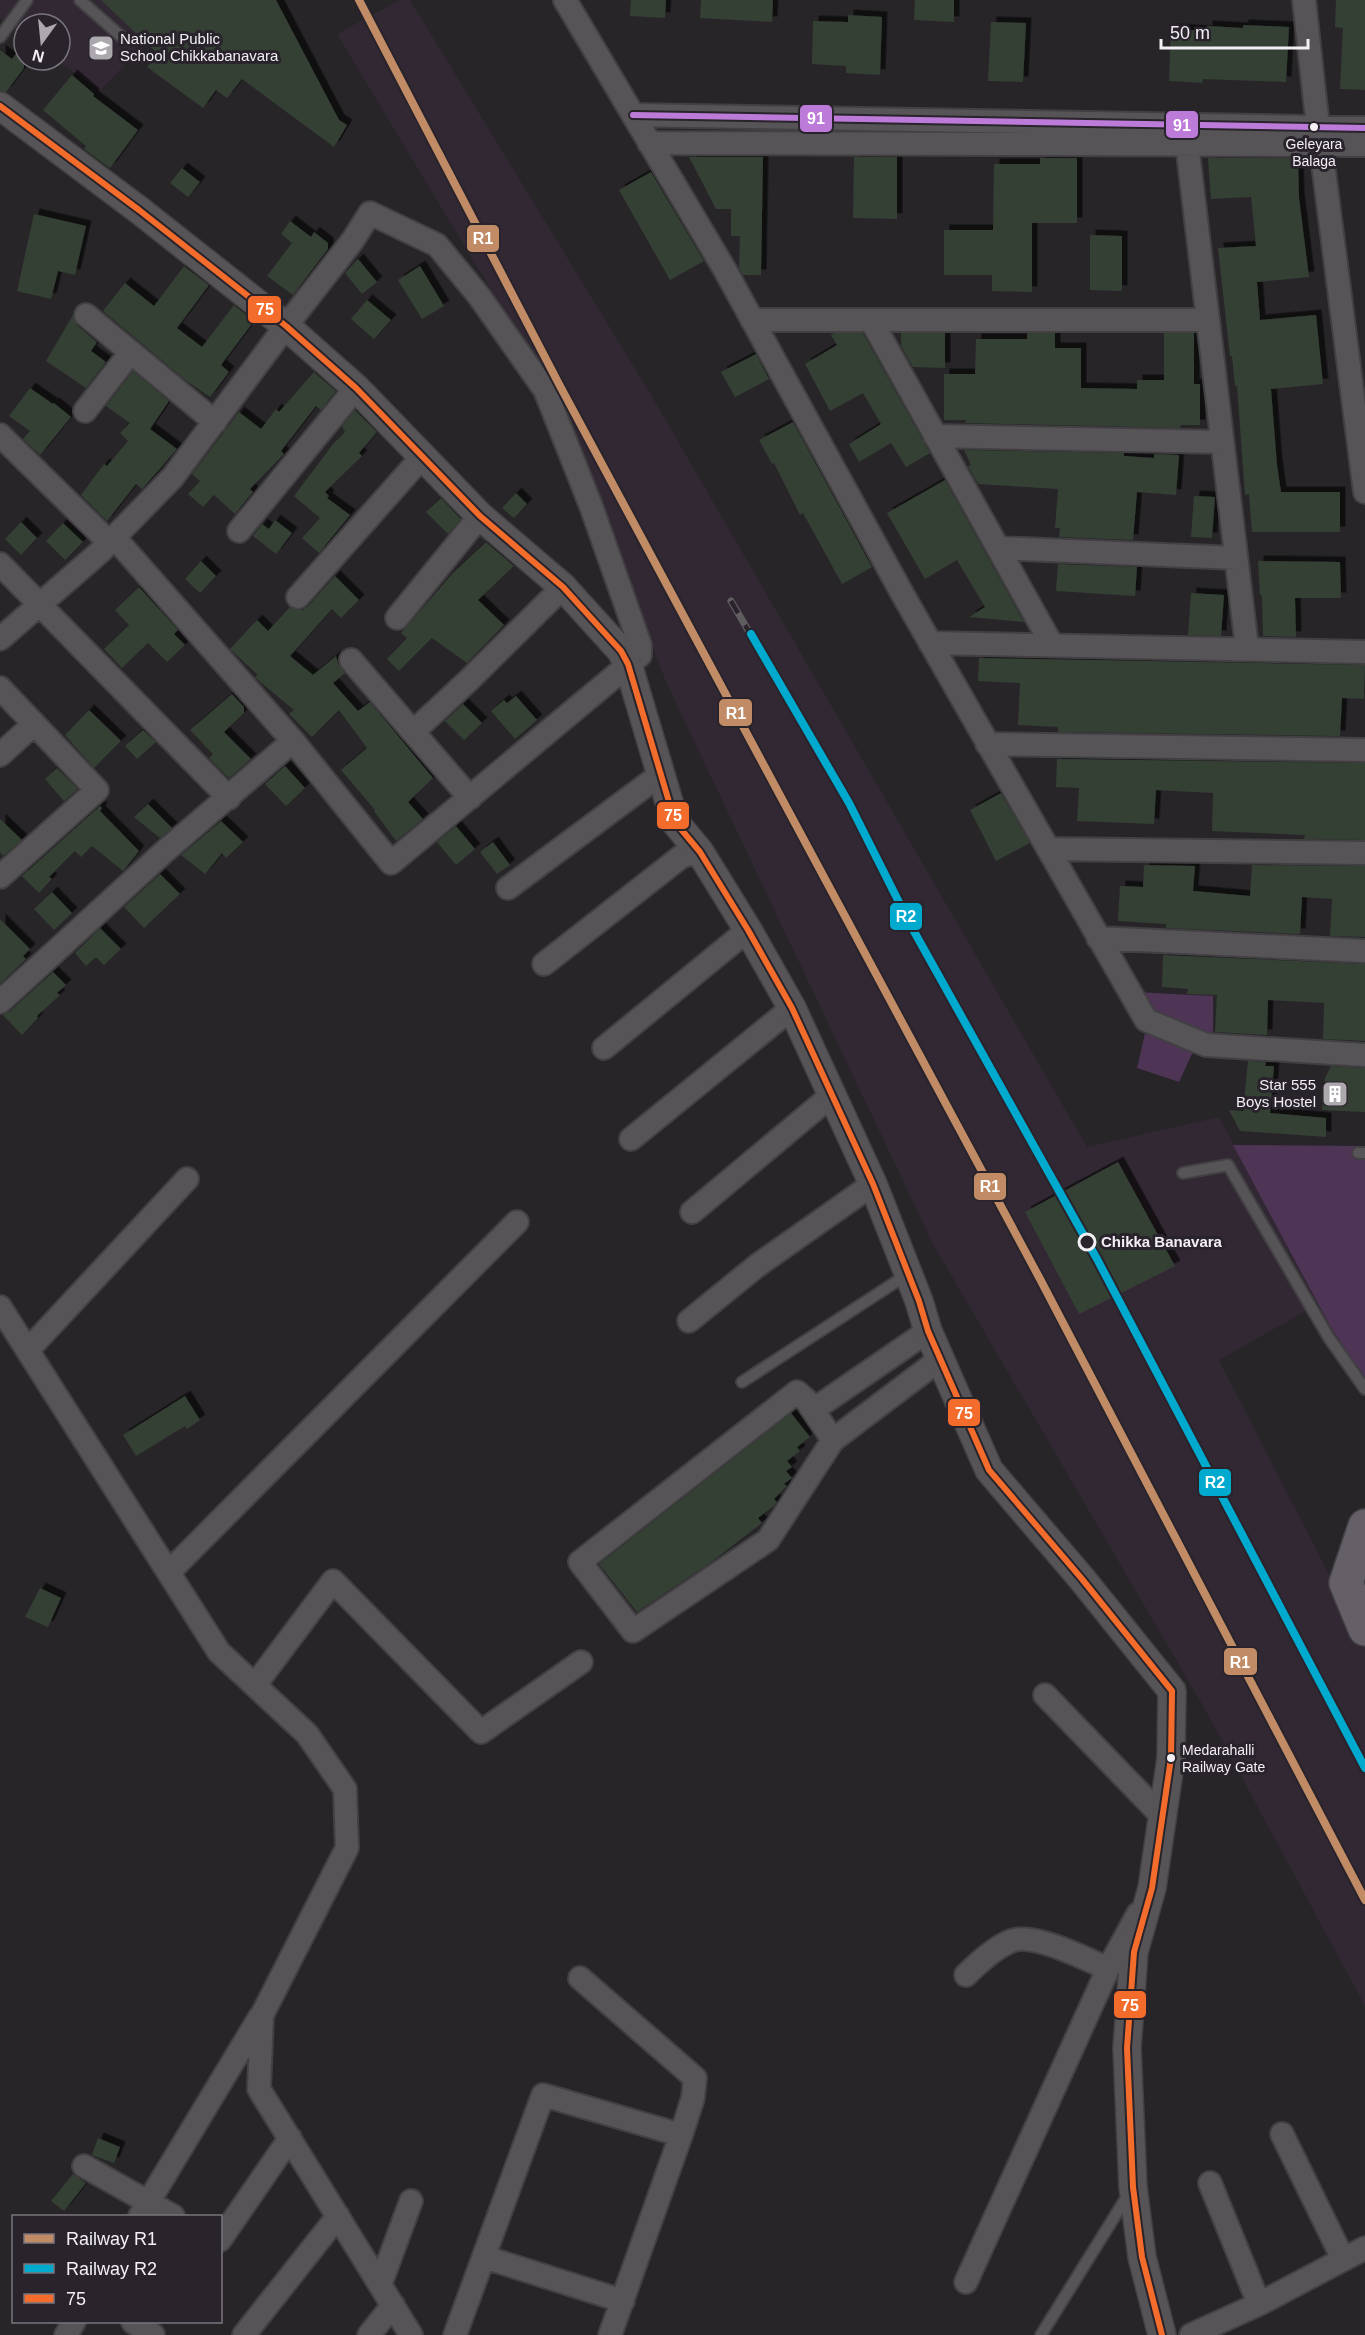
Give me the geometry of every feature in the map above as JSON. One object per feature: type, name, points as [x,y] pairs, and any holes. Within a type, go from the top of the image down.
[{"type":"main road","points":[[1364,1537],[1346,1583],[1365,1629]]},
{"type":"street","points":[[565,0],[752,320],[930,643],[1146,1020],[1206,1045],[1365,1055]]},
{"type":"street","points":[[1304,0],[1320,137],[1354,327],[1365,492]]},
{"type":"street","points":[[0,106],[139,210],[286,326],[356,388],[480,516],[563,587],[621,651],[628,664],[675,822],[700,852],[792,1008],[873,1184],[909,1274],[939,1360],[989,1470],[1082,1579],[1172,1691],[1171,1758],[1152,1888],[1134,1952],[1127,2048],[1133,2187],[1142,2257],[1162,2335]]},
{"type":"street","points":[[633,115],[1320,137],[1365,145]]},
{"type":"street","points":[[649,143],[1187,144],[1320,137],[1365,129]]},
{"type":"street","points":[[1187,144],[1206,320],[1247,648]]},
{"type":"street","points":[[0,435],[112,540],[293,741],[391,863],[640,655],[640,645],[591,506],[545,390],[479,296],[437,245],[370,213],[353,240],[173,477],[112,540],[0,639]]},
{"type":"street","points":[[86,315],[215,423]]},
{"type":"street","points":[[752,320],[1206,320]]},
{"type":"street","points":[[871,320],[1052,645]]},
{"type":"street","points":[[85,411],[130,352]]},
{"type":"street","points":[[239,531],[356,388]]},
{"type":"street","points":[[935,436],[1221,442]]},
{"type":"street","points":[[298,597],[422,457]]},
{"type":"street","points":[[397,618],[480,516]]},
{"type":"street","points":[[998,549],[1236,558]]},
{"type":"street","points":[[0,564],[229,798]]},
{"type":"street","points":[[413,732],[563,587]]},
{"type":"street","points":[[930,643],[1365,652]]},
{"type":"street","points":[[351,660],[470,798]]},
{"type":"street","points":[[0,688],[97,790],[0,877]]},
{"type":"street","points":[[0,755],[34,724]]},
{"type":"street","points":[[0,1002],[164,852],[293,741]]},
{"type":"street","points":[[987,744],[1365,750]]},
{"type":"street","points":[[507,888],[661,774]]},
{"type":"street","points":[[1048,849],[1365,853]]},
{"type":"street","points":[[544,964],[682,856],[700,852]]},
{"type":"street","points":[[604,1048],[748,930]]},
{"type":"street","points":[[1098,938],[1365,951]]},
{"type":"street","points":[[631,1139],[792,1008]]},
{"type":"street","points":[[692,1212],[832,1095]]},
{"type":"street","points":[[28,1350],[187,1179]]},
{"type":"street","points":[[689,1321],[758,1265],[873,1184]]},
{"type":"street","points":[[169,1572],[517,1222]]},
{"type":"street","points":[[0,1307],[219,1652],[307,1734],[345,1789],[346,1848],[262,2014],[145,2210]]},
{"type":"street","points":[[813,1410],[928,1331]]},
{"type":"street","points":[[833,1440],[806,1400],[797,1392],[580,1562],[633,1631],[768,1540],[833,1440],[939,1360]]},
{"type":"street","points":[[255,1685],[333,1581],[481,1732],[581,1662]]},
{"type":"street","points":[[1045,1695],[1162,1816]]},
{"type":"street","points":[[966,2282],[1108,1969],[1152,1888]]},
{"type":"street","points":[[966,1975],[982,1959],[1012,1940],[1037,1941],[1069,1951],[1108,1969]]},
{"type":"street","points":[[580,1978],[695,2078],[693,2098],[681,2135],[610,2335]]},
{"type":"street","points":[[262,2014],[259,2089],[411,2335]]},
{"type":"street","points":[[455,2335],[543,2094],[681,2135]]},
{"type":"street","points":[[1282,2134],[1343,2259]]},
{"type":"street","points":[[222,2237],[290,2138]]},
{"type":"street","points":[[84,2166],[145,2210],[164,2215]]},
{"type":"street","points":[[1210,2183],[1259,2304]]},
{"type":"street","points":[[380,2285],[411,2201]]},
{"type":"street","points":[[244,2335],[338,2216]]},
{"type":"street","points":[[1191,2335],[1259,2304],[1365,2248]]},
{"type":"street","points":[[484,2257],[623,2301]]},
{"type":"street","points":[[369,2335],[393,2305]]},
{"type":"street","points":[[135,2323],[153,2335]]},
{"type":"lane","points":[[0,37],[27,0]]},
{"type":"lane","points":[[80,0],[124,39]]},
{"type":"lane","points":[[1183,1173],[1228,1165],[1329,1338],[1365,1389]]},
{"type":"lane","points":[[742,1382],[909,1274]]},
{"type":"lane","points":[[1041,2335],[1133,2187]]},
{"type":"shaded area","name":"National Public School Chikkabanavara","points":[[0,0],[186,0],[100,91],[72,71],[72,12],[12,12],[12,27],[0,18]]},
{"type":"shaded area","points":[[400,0],[410,0],[654,400],[1087,1147],[1219,1117],[1318,1304],[1219,1360],[1365,1645],[1365,2006],[1206,1711],[933,1244],[667,684],[553,393],[337,34]]},
{"type":"shaded area","points":[[1134,992],[1213,996],[1213,1031],[1206,1042],[1149,1017]]},
{"type":"shaded area","points":[[1147,1025],[1196,1045],[1179,1082],[1137,1068]]},
{"type":"shaded area","points":[[1233,1145],[1365,1146],[1365,1381],[1329,1324]]},
{"type":"building","points":[[101,0],[276,0],[339,120],[347,125],[334,147],[242,79],[227,98],[216,90],[203,108],[147,67],[158,54]]},
{"type":"building","points":[[631,0],[666,0],[665,18],[630,16]]},
{"type":"building","points":[[701,0],[773,0],[772,22],[700,18]]},
{"type":"building","points":[[915,0],[954,0],[954,22],[914,20]]},
{"type":"building","points":[[1336,0],[1365,0],[1365,90],[1340,89],[1343,28],[1335,27]]},
{"type":"building","points":[[848,15],[882,17],[880,75],[846,73],[846,66],[812,64],[813,21],[848,22]]},
{"type":"building","points":[[991,22],[1026,23],[1023,82],[988,81]]},
{"type":"building","points":[[1243,25],[1289,27],[1286,82],[1203,79],[1202,83],[1169,81],[1171,29],[1207,31],[1207,26],[1243,28]]},
{"type":"building","points":[[0,50],[12,59],[12,72],[21,72],[6,92],[0,91]]},
{"type":"building","points":[[72,75],[94,94],[93,96],[138,130],[110,168],[84,149],[86,146],[43,110]]},
{"type":"building","points":[[689,157],[763,157],[761,275],[743,275],[739,268],[740,236],[731,236],[731,209],[716,209]]},
{"type":"building","points":[[854,157],[897,157],[897,219],[853,218]]},
{"type":"building","points":[[1040,158],[1077,158],[1077,223],[1032,223],[1032,292],[992,291],[992,275],[944,275],[944,230],[993,230],[994,164],[1040,164]]},
{"type":"building","points":[[1208,158],[1298,158],[1299,198],[1309,277],[1257,282],[1260,320],[1316,315],[1323,384],[1271,389],[1277,465],[1281,492],[1340,492],[1340,532],[1252,532],[1249,494],[1245,495],[1237,386],[1235,386],[1232,356],[1230,356],[1218,248],[1256,246],[1251,197],[1211,199]]},
{"type":"building","points":[[182,168],[200,182],[188,197],[170,183]]},
{"type":"building","points":[[651,172],[704,261],[670,280],[619,190]]},
{"type":"building","points":[[34,214],[86,226],[75,275],[58,271],[51,299],[17,291]]},
{"type":"building","points":[[290,221],[311,237],[314,232],[328,243],[328,249],[293,295],[267,276],[292,243],[281,234]]},
{"type":"building","points":[[1090,235],[1122,236],[1122,291],[1090,290]]},
{"type":"building","points":[[358,259],[377,282],[362,294],[345,273]]},
{"type":"building","points":[[184,266],[209,285],[177,328],[202,347],[234,305],[254,321],[221,365],[229,372],[210,397],[184,379],[103,311],[125,283],[154,306]]},
{"type":"building","points":[[420,266],[444,306],[422,319],[398,280]]},
{"type":"building","points":[[367,300],[391,320],[374,339],[351,319]]},
{"type":"building","points":[[73,315],[77,325],[97,342],[91,351],[106,362],[86,388],[46,361]]},
{"type":"building","points":[[834,333],[863,333],[930,453],[906,467],[891,443],[859,462],[849,444],[881,424],[863,393],[830,411],[805,364],[837,345],[831,335]]},
{"type":"building","points":[[901,333],[945,333],[945,368],[913,367],[901,346]]},
{"type":"building","points":[[1027,333],[1055,333],[1055,348],[1081,348],[1081,388],[1137,389],[1137,380],[1164,380],[1164,333],[1194,333],[1194,384],[1200,384],[1200,425],[1181,425],[1180,428],[965,423],[966,420],[944,420],[944,374],[975,374],[976,339],[1027,339]]},
{"type":"building","points":[[756,354],[769,379],[735,397],[721,372]]},
{"type":"building","points":[[133,371],[169,401],[150,429],[177,449],[142,489],[136,484],[107,521],[81,495],[104,464],[107,466],[128,441],[120,433],[130,423],[106,406]]},
{"type":"building","points":[[314,372],[336,391],[321,410],[316,406],[281,451],[284,454],[250,489],[253,492],[235,514],[214,495],[203,507],[188,494],[200,481],[192,474],[239,412],[261,429],[276,409],[279,412]]},
{"type":"building","points":[[30,388],[71,417],[40,455],[23,439],[30,431],[9,416]]},
{"type":"building","points":[[355,410],[377,432],[359,453],[362,456],[325,492],[329,496],[327,498],[350,515],[319,553],[302,538],[320,518],[294,496],[333,444],[345,432],[342,426]]},
{"type":"building","points":[[793,422],[872,567],[842,584],[803,513],[800,515],[774,463],[772,464],[759,440]]},
{"type":"building","points":[[964,450],[1124,453],[1124,456],[1154,458],[1154,454],[1179,455],[1176,495],[1137,492],[1133,540],[1059,537],[1060,528],[1055,528],[1058,489],[978,484],[968,466],[971,465]]},
{"type":"building","points":[[945,480],[1024,622],[969,617],[985,607],[957,560],[925,579],[887,513]]},
{"type":"building","points":[[516,493],[527,504],[514,518],[502,508]]},
{"type":"building","points":[[1194,496],[1215,497],[1212,538],[1191,537]]},
{"type":"building","points":[[441,498],[461,519],[448,534],[426,512]]},
{"type":"building","points":[[275,520],[292,533],[276,554],[253,536],[262,524],[269,529]]},
{"type":"building","points":[[21,522],[37,538],[21,555],[5,539]]},
{"type":"building","points":[[63,523],[83,542],[65,560],[46,541]]},
{"type":"building","points":[[486,542],[514,566],[478,600],[504,625],[467,663],[432,638],[399,671],[387,659],[407,638],[401,633],[453,573]]},
{"type":"building","points":[[201,561],[216,576],[200,593],[185,579]]},
{"type":"building","points":[[1258,561],[1340,562],[1341,598],[1295,598],[1296,637],[1263,636]]},
{"type":"building","points":[[1058,564],[1137,567],[1135,596],[1056,591]]},
{"type":"building","points":[[335,576],[359,600],[341,618],[332,609],[290,656],[313,675],[336,656],[345,673],[333,683],[358,711],[370,702],[433,778],[408,802],[423,819],[396,841],[375,810],[341,770],[367,748],[339,710],[312,737],[289,714],[294,710],[258,680],[255,677],[258,675],[230,649],[257,620],[268,631],[290,607],[302,610],[308,606]]},
{"type":"building","points":[[139,587],[178,630],[174,634],[185,645],[167,662],[148,643],[122,668],[104,649],[129,625],[115,610]]},
{"type":"building","points":[[1191,593],[1224,595],[1221,636],[1188,635]]},
{"type":"building","points":[[979,658],[1365,665],[1364,699],[1342,698],[1340,736],[1058,732],[1058,727],[1018,725],[1020,683],[978,681]]},
{"type":"building","points":[[232,694],[244,707],[244,713],[224,732],[251,759],[229,778],[209,758],[213,754],[190,730]]},
{"type":"building","points":[[516,696],[537,720],[515,739],[491,711],[504,700],[507,703]]},
{"type":"building","points":[[463,704],[482,723],[464,740],[445,721]]},
{"type":"building","points":[[89,710],[121,741],[94,768],[65,735]]},
{"type":"building","points":[[143,730],[156,742],[137,759],[125,746]]},
{"type":"building","points":[[1057,759],[1365,763],[1365,840],[1304,839],[1305,835],[1212,831],[1213,793],[1156,790],[1154,824],[1077,821],[1079,788],[1056,787]]},
{"type":"building","points":[[285,766],[305,788],[286,806],[265,784]]},
{"type":"building","points":[[57,768],[78,789],[64,801],[45,779]]},
{"type":"building","points":[[1001,793],[1030,843],[996,861],[970,810]]},
{"type":"building","points":[[148,804],[172,828],[160,838],[134,817]]},
{"type":"building","points":[[100,806],[102,808],[100,811],[139,851],[123,871],[92,846],[81,857],[75,851],[49,877],[52,879],[39,893],[22,876]]},
{"type":"building","points":[[0,819],[22,840],[3,856],[0,852]]},
{"type":"building","points":[[221,821],[243,842],[226,858],[222,853],[205,874],[181,855]]},
{"type":"building","points":[[456,826],[475,849],[456,865],[437,842]]},
{"type":"building","points":[[493,842],[510,865],[497,874],[480,852]]},
{"type":"building","points":[[1144,865],[1195,866],[1193,891],[1250,896],[1252,865],[1365,866],[1365,937],[1330,936],[1332,899],[1302,897],[1300,934],[1166,928],[1166,924],[1118,921],[1120,886],[1143,887]]},
{"type":"building","points":[[160,874],[180,894],[144,928],[124,907]]},
{"type":"building","points":[[52,892],[72,913],[54,930],[34,909]]},
{"type":"building","points":[[0,919],[30,949],[23,956],[26,959],[0,984]]},
{"type":"building","points":[[100,928],[121,949],[104,965],[96,957],[86,966],[75,953]]},
{"type":"building","points":[[1163,955],[1365,964],[1365,1041],[1323,1039],[1324,1003],[1268,1000],[1267,1035],[1215,1032],[1217,995],[1187,994],[1188,989],[1162,987]]},
{"type":"building","points":[[53,972],[66,985],[57,993],[60,995],[37,1016],[38,1018],[22,1035],[3,1015]]},
{"type":"building","points":[[1248,1061],[1266,1062],[1265,1066],[1274,1066],[1270,1113],[1326,1118],[1326,1137],[1240,1131],[1229,1110],[1243,1111]]},
{"type":"building","points":[[1331,1066],[1365,1068],[1365,1112],[1322,1110],[1325,1078]]},
{"type":"building","points":[[1118,1162],[1175,1266],[1079,1314],[1025,1212]]},
{"type":"building","points":[[185,1396],[200,1420],[187,1429],[185,1426],[136,1456],[123,1435]]},
{"type":"building","points":[[791,1413],[810,1437],[797,1447],[800,1451],[787,1461],[792,1467],[786,1471],[792,1478],[784,1484],[787,1486],[774,1499],[777,1502],[774,1506],[758,1518],[762,1523],[710,1563],[637,1612],[599,1564]]},
{"type":"building","points":[[40,1588],[61,1598],[48,1627],[25,1617]]},
{"type":"building","points":[[98,2138],[120,2147],[114,2163],[92,2155]]},
{"type":"building","points":[[73,2174],[86,2183],[64,2211],[51,2201]]},
{"type":"railway","points":[[731,601],[849,803],[911,926],[1097,1259],[1365,1768]]},
{"type":"rail line","name":"R1","points":[[359,0],[560,386],[1040,1279],[1365,1900]]},
{"type":"rail line","name":"R2","points":[[751,634],[849,803],[911,926],[1097,1259],[1365,1768]]},
{"type":"transit line","name":"75","points":[[0,106],[139,210],[286,326],[356,388],[480,516],[563,587],[621,651],[628,664],[675,822],[700,852],[792,1008],[873,1184],[919,1301],[928,1331],[989,1470],[1082,1579],[1172,1691],[1171,1758],[1152,1888],[1134,1952],[1127,2048],[1133,2187],[1142,2257],[1162,2335]]},
{"type":"transit line","name":"91","points":[[633,115],[1365,128]]},
{"type":"place","name":"National Public School Chikkabanavara","points":[[101,48]]},
{"type":"place","name":"Geleyara Balaga","points":[[1314,127]]},
{"type":"place","name":"Star 555 Boys Hostel","points":[[1335,1094]]},
{"type":"place","name":"Chikka Banavara","points":[[1087,1242]]},
{"type":"place","name":"Medarahalli Railway Gate","points":[[1171,1758]]}]
